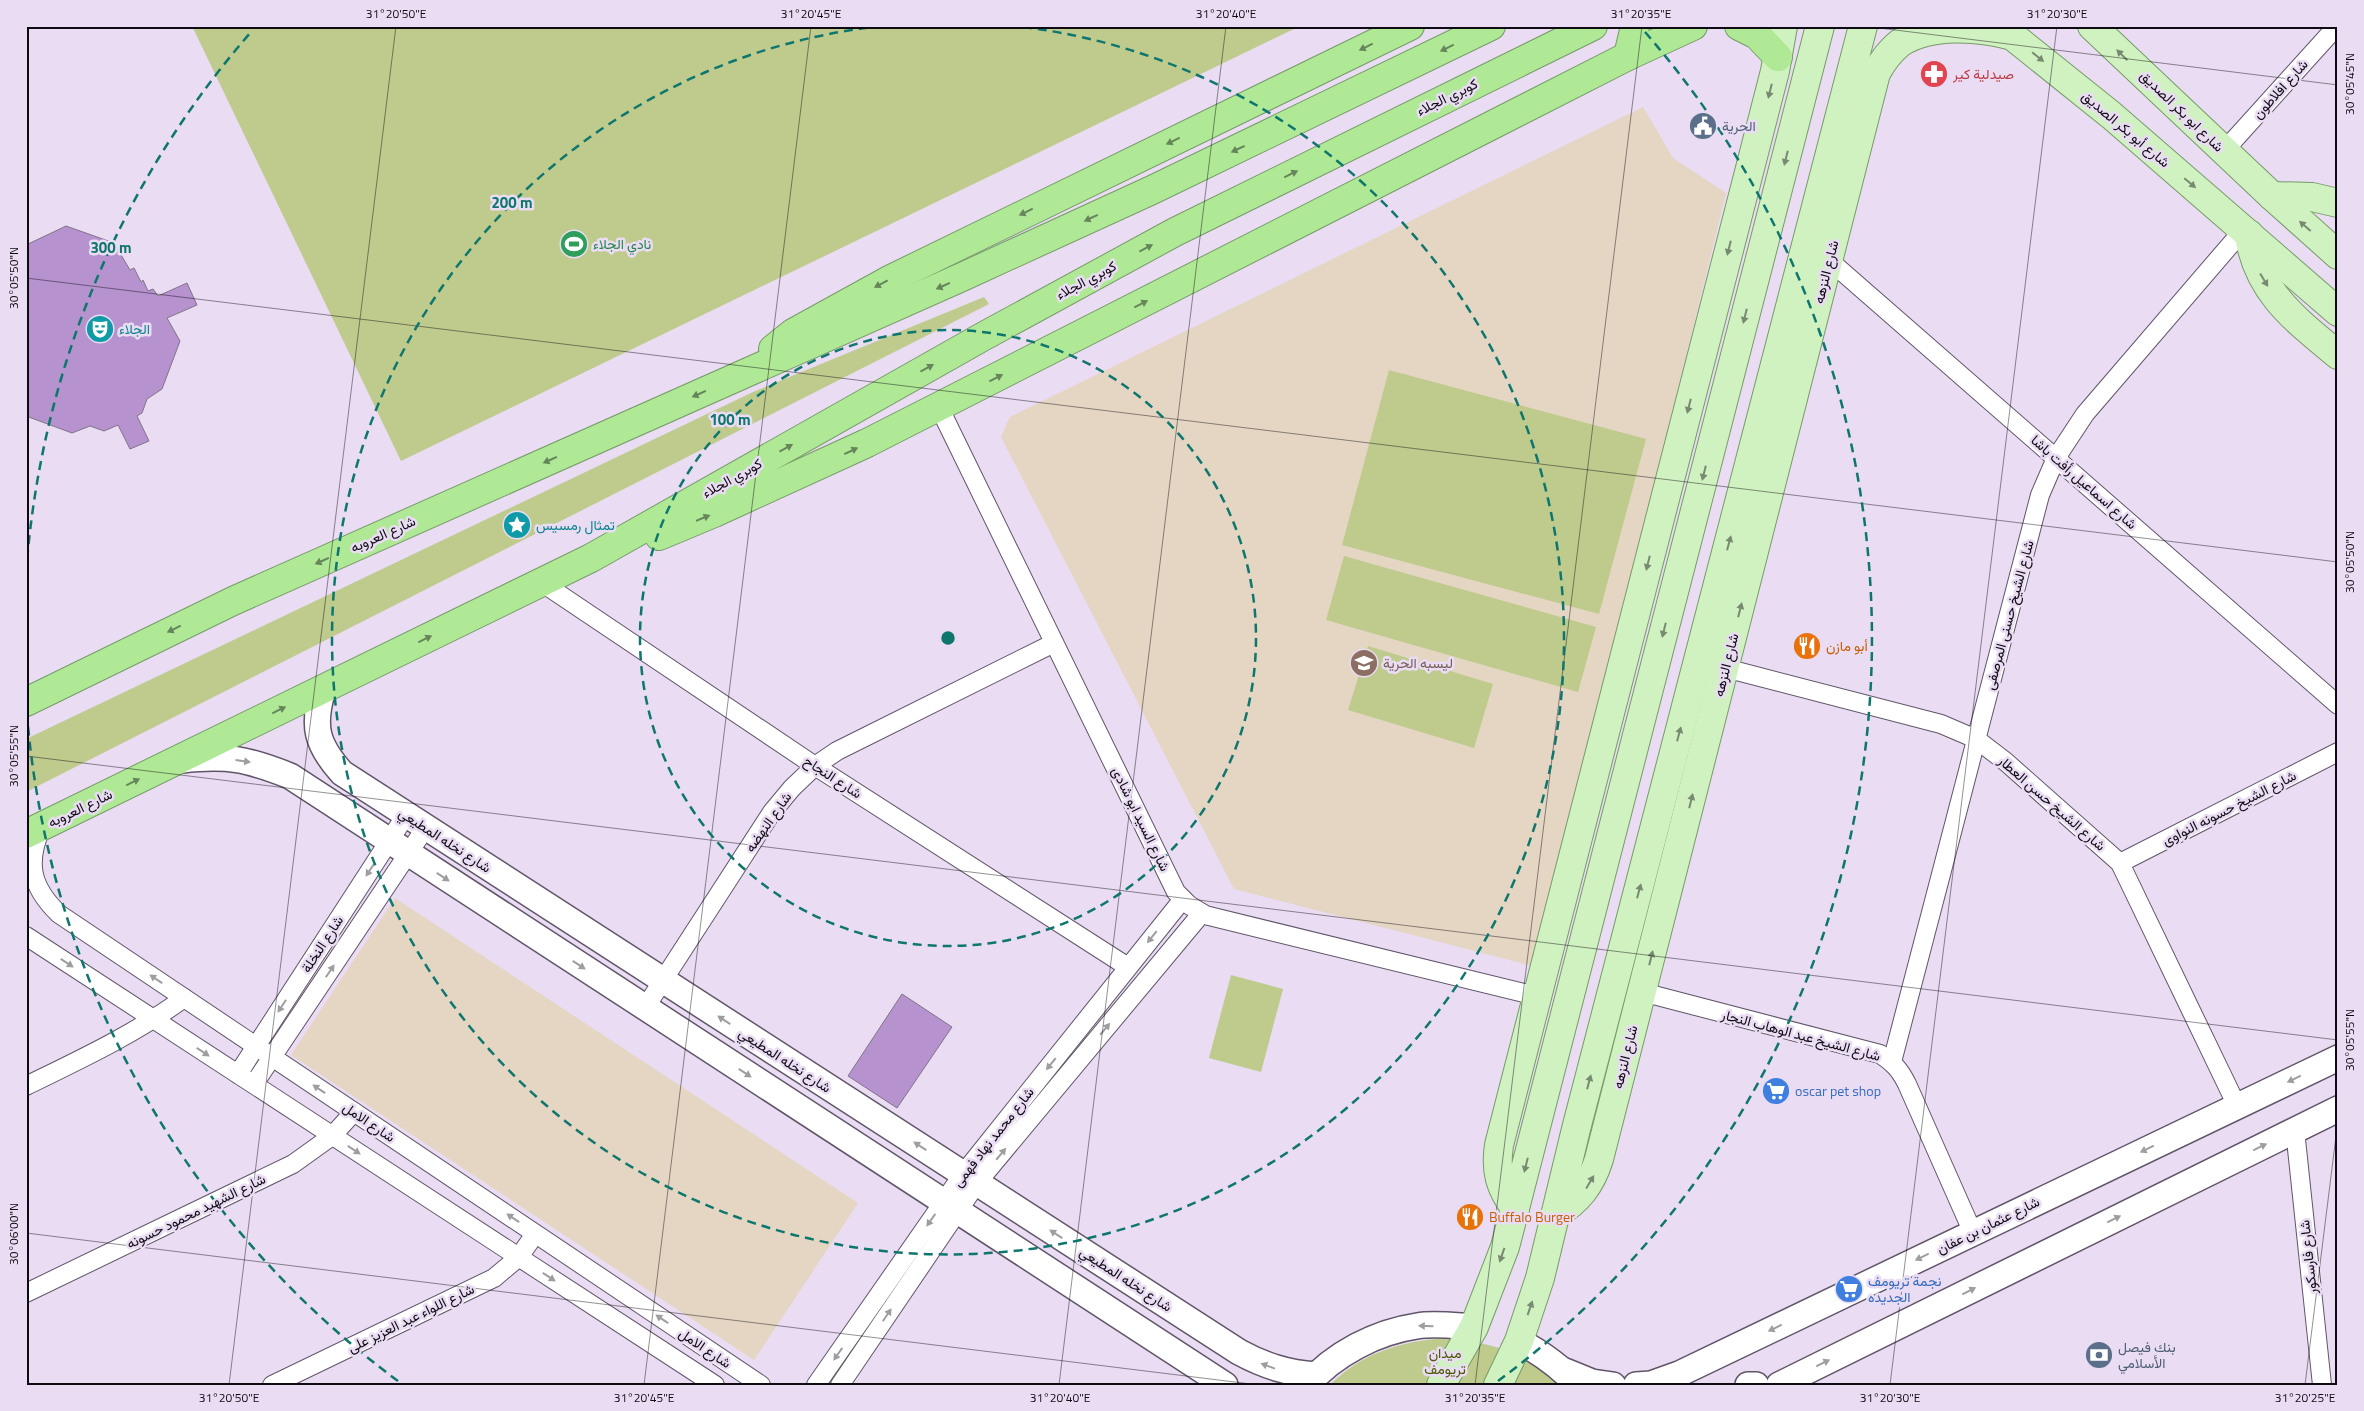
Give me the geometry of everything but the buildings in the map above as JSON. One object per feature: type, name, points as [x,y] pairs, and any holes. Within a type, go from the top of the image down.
[{"type":"highway","points":[[744,374],[793,333],[891,278],[1410,26]]},
{"type":"highway","points":[[744,374],[1152,190],[1491,26]]},
{"type":"highway","name":"كوبري الجلاء","points":[[591,558],[984,336],[1175,232],[1593,26]]},
{"type":"highway","points":[[1628,56],[1635,26]]},
{"type":"highway","points":[[591,558],[663,534],[714,513],[867,443],[1628,56],[1694,26]]},
{"type":"highway","points":[[1739,26],[1757,36],[1778,57]]},
{"type":"highway","name":"شارع العروبه","points":[[26,702],[232,601],[744,374]]},
{"type":"highway","name":"شارع العروبه","points":[[34,830],[591,558]]},
{"type":"main road","points":[[1515,1208],[1505,1194],[1498,1178],[1496,1162],[1536,996],[1778,57],[1783,26]]},
{"type":"main road","points":[[1442,1385],[1474,1327],[1491,1287],[1515,1208],[1820,26]]},
{"type":"main road","points":[[1498,1385],[1519,1341],[1540,1278],[1863,26]]},
{"type":"main road","name":"شارع ابو بكر الصديق","points":[[2092,26],[2272,196],[2338,255]]},
{"type":"main road","name":"شارع النزهه","points":[[1555,1215],[1577,1199],[1594,1177],[1830,261],[1872,85],[1893,35],[1920,35],[1958,29],[2006,31]]},
{"type":"main road","name":"شارع أبو بكر الصديق","points":[[2006,31],[2247,231]]},
{"type":"main road","points":[[2272,196],[2312,197],[2338,203]]},
{"type":"main road","points":[[2247,231],[2333,309]]},
{"type":"main road","points":[[2247,231],[2252,256],[2276,297],[2293,316],[2338,355]]},
{"type":"street","name":"شارع افلاطون","points":[[2224,151],[2337,26]]},
{"type":"street","name":"شارع الشيخ حسنى المرصفى","points":[[1892,1062],[2040,495],[2056,458],[2085,414],[2247,231]]},
{"type":"street","name":"شارع اسماعيل رأفت باشا","points":[[1830,261],[2338,705]]},
{"type":"street","name":"شارع السيد ابو شادى","points":[[939,407],[1176,892],[1183,899],[1202,913],[1536,996]]},
{"type":"street","name":"شارع النجاح","points":[[541,582],[815,766],[1128,967]]},
{"type":"street","name":"شارع النهضه","points":[[645,1008],[772,812],[792,788],[815,766],[860,738],[1054,643]]},
{"type":"street","name":"شارع الشيخ حسن العطار","points":[[1725,668],[1941,724],[1976,739],[2006,762],[2120,863],[2237,1106]]},
{"type":"street","name":"شارع نخله المطيعي","points":[[323,689],[316,711],[317,734],[326,756],[342,773],[1239,1352],[1264,1365],[1311,1380]]},
{"type":"street","name":"شارع الشيخ حسونه النواوى","points":[[2120,863],[2338,752]]},
{"type":"street","points":[[177,761],[216,757],[254,762],[290,776],[1225,1385]]},
{"type":"street","name":"شارع النخلة","points":[[254,1084],[416,821]]},
{"type":"street","name":"شارع النخلة","points":[[238,1074],[256,1046],[399,848],[416,821]]},
{"type":"street","name":"شارع الامل","points":[[34,830],[32,863],[36,882],[44,900],[59,914],[761,1385]]},
{"type":"street","name":"شارع محمد نهاد فهمى","points":[[816,1385],[1128,967],[1183,899]]},
{"type":"street","name":"شارع محمد نهاد فهمى","points":[[970,1178],[1202,913]]},
{"type":"street","name":"شارع الامل","points":[[26,936],[714,1385]]},
{"type":"street","name":"شارع الشيخ عبد الوهاب النجار","points":[[1642,992],[1880,1054],[1892,1062],[1901,1072],[1907,1084],[1972,1233]]},
{"type":"street","points":[[26,1086],[103,1048],[154,1020],[184,998]]},
{"type":"street","name":"شارع عثمان بن عفان","points":[[1636,1385],[1677,1380],[1972,1233],[2338,1058]]},
{"type":"street","points":[[1784,1384],[2338,1109]]},
{"type":"street","name":"شارع الشهيد محمود حسونه","points":[[26,1293],[293,1164],[332,1136],[354,1112]]},
{"type":"street","name":"شارع فارسكور","points":[[2294,1130],[2322,1385]]},
{"type":"street","name":"شارع محمد نهاد فهمى","points":[[840,1385],[950,1207]]},
{"type":"street","name":"شارع اللواء عبد العزيز على","points":[[272,1385],[494,1278],[519,1257],[536,1234]]},
{"type":"street","points":[[1311,1380],[1363,1342],[1417,1326],[1474,1327]]},
{"type":"street","points":[[1519,1341],[1543,1354],[1571,1378],[1613,1385]]},
{"type":"street","points":[[1748,1385],[1756,1385]]},
{"type":"shaded area","name":"ليسبه الحرية","points":[[1643,107],[1673,158],[1726,193],[1537,967],[1234,889],[1001,437],[1010,417]]},
{"type":"shaded area","points":[[395,898],[858,1203],[754,1360],[291,1055]]},
{"type":"green space","name":"نادي الجلاء","points":[[192,26],[1300,26],[401,461]]},
{"type":"green space","points":[[984,297],[989,304],[26,792],[26,739],[753,392]]},
{"type":"green space","points":[[1389,370],[1646,439],[1599,614],[1342,545]]},
{"type":"green space","points":[[1344,556],[1596,627],[1578,692],[1326,620]]},
{"type":"green space","points":[[1368,646],[1493,684],[1474,748],[1348,710]]},
{"type":"green space","points":[[1231,975],[1283,989],[1261,1072],[1209,1058]]},
{"type":"green space","name":"ميدان تريومف","points":[[1446,1338],[1493,1346],[1508,1351],[1535,1365],[1560,1385],[1330,1385],[1355,1365],[1383,1351],[1414,1342]]},
{"type":"place","name":"صيدلية كير","points":[[1934,74]]},
{"type":"place","name":"الحرية","points":[[1703,126]]},
{"type":"place","name":"نادي الجلاء","points":[[574,244]]},
{"type":"place","name":"الجلاء","points":[[100,329]]},
{"type":"place","name":"تمثال رمسيس","points":[[517,525]]},
{"type":"place","name":"أبو مازن","points":[[1807,646]]},
{"type":"place","name":"ليسبه الحرية","points":[[1364,663]]},
{"type":"place","name":"oscar pet shop","points":[[1776,1091]]},
{"type":"place","name":"Buffalo Burger","points":[[1470,1217]]},
{"type":"place","name":"نجمة تريومف الجديده","points":[[1849,1289]]},
{"type":"place","name":"بنك فيصل الأسلامي","points":[[2099,1355]]}]
